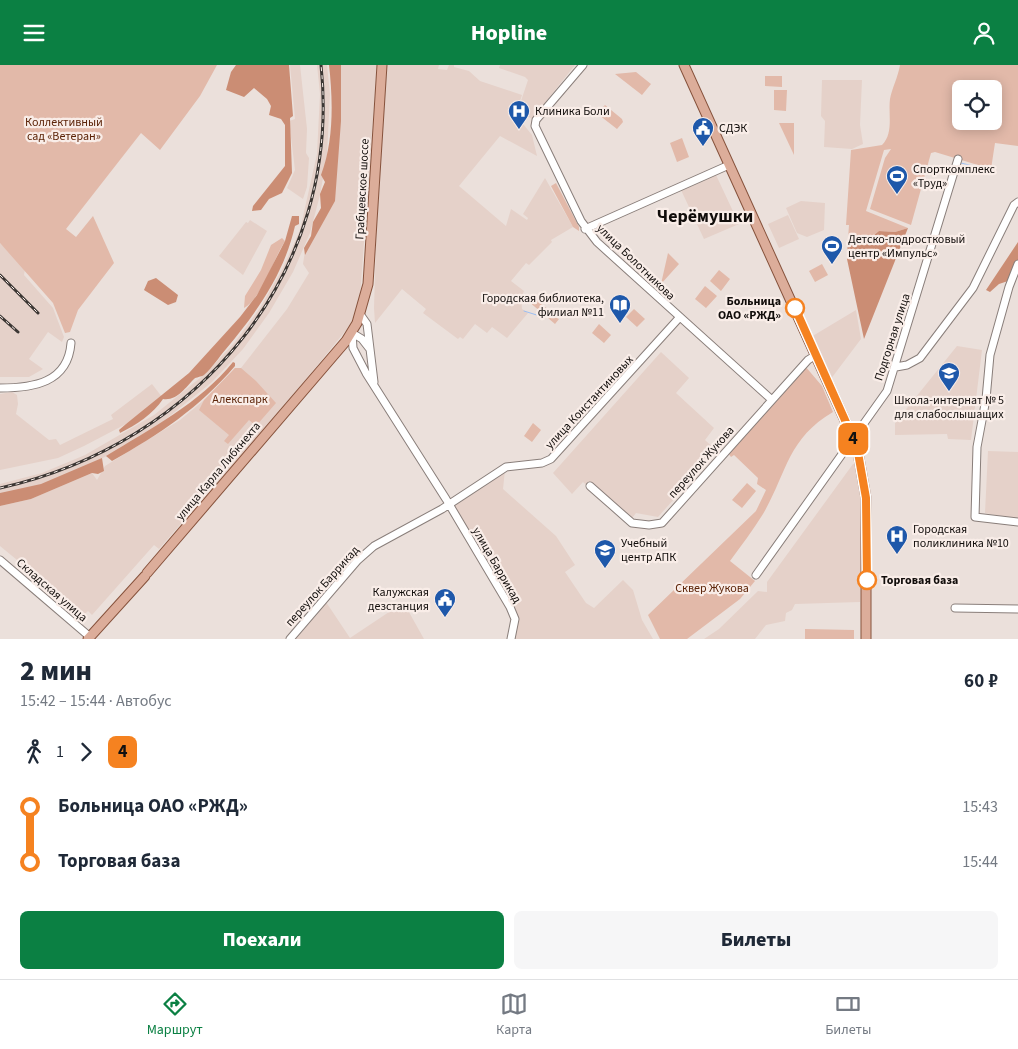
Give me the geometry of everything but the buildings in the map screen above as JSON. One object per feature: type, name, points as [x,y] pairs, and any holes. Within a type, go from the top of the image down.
[{"type":"main road","name":"Грабцевское шоссе","points":[[360,314],[368,284],[382,65]]},
{"type":"main road","points":[[684,65],[854,440],[862,468],[866,498],[866,639]]},
{"type":"main road","name":"улица Карла Либкнехта","points":[[89,638],[352,333],[360,314]]},
{"type":"street","name":"улица Болотникова","points":[[583,65],[536,121],[535,126],[585,229],[679,319],[772,400]]},
{"type":"street","name":"Подгорная улица","points":[[756,575],[854,440],[887,391],[896,367],[958,159]]},
{"type":"street","points":[[585,229],[729,165]]},
{"type":"street","points":[[896,367],[907,365],[920,357],[973,288],[1014,205],[1018,202]]},
{"type":"street","points":[[1018,264],[1008,287],[990,355],[986,399],[977,447],[975,517],[1018,522]]},
{"type":"street","points":[[360,314],[367,324],[374,385]]},
{"type":"street","name":"улица Константиновых","points":[[449,504],[506,467],[542,463],[551,459],[679,319]]},
{"type":"street","points":[[352,333],[362,339],[370,352]]},
{"type":"street","points":[[352,333],[354,352],[449,504]]},
{"type":"street","points":[[0,388],[37,385],[60,372],[70,356],[70,343]]},
{"type":"street","points":[[340,347],[354,352]]},
{"type":"street","points":[[359,359],[365,359],[370,352]]},
{"type":"street","name":"переулок Жукова","points":[[590,486],[632,523],[649,525],[662,523],[808,360],[816,355]]},
{"type":"street","name":"переулок Баррикад","points":[[290,639],[357,561],[374,546],[449,504]]},
{"type":"street","name":"улица Баррикад","points":[[449,504],[510,607],[515,619],[511,639]]},
{"type":"street","name":"Складская улица","points":[[0,560],[89,638]]},
{"type":"street","points":[[955,609],[1018,609]]},
{"type":"shaded area","points":[[236,65],[289,65],[293,116],[290,118],[292,173],[282,193],[269,199],[261,210],[252,211],[253,206],[285,166],[285,125],[281,119],[269,115],[271,106],[267,99],[254,88],[244,97],[226,90],[231,72]]},
{"type":"shaded area","points":[[290,65],[300,65],[307,129],[306,153],[309,158],[307,187],[303,199],[287,188],[295,170],[289,121],[295,119]]},
{"type":"shaded area","points":[[317,65],[327,65],[330,94],[327,155],[320,195],[310,233],[293,272],[269,313],[243,349],[212,382],[160,424],[126,446],[89,465],[46,483],[0,495],[0,484],[42,473],[85,455],[154,415],[205,374],[235,342],[260,308],[283,268],[300,230],[317,154],[320,94]]},
{"type":"shaded area","points":[[329,65],[341,65],[341,121],[335,201],[305,255],[304,248],[311,236],[313,222],[321,208],[320,194],[325,182],[321,175],[330,134],[331,92]]},
{"type":"shaded area","points":[[341,65],[377,65],[360,297],[351,324],[294,394],[159,549],[154,545],[92,615],[88,611],[84,615],[0,546],[0,506],[31,499],[92,473],[97,480],[105,466],[180,420],[215,391],[235,368],[241,368],[287,309],[309,273],[303,264],[305,251],[328,213]]},
{"type":"shaded area","points":[[386,65],[439,65],[438,69],[447,70],[449,65],[454,65],[454,67],[469,71],[480,81],[522,95],[517,110],[519,119],[532,135],[537,156],[500,136],[459,186],[506,226],[511,209],[527,220],[528,218],[523,214],[545,178],[573,227],[551,240],[552,242],[529,265],[526,263],[511,281],[524,291],[521,299],[522,309],[528,313],[507,338],[492,327],[487,333],[475,324],[463,339],[460,337],[458,339],[423,313],[426,309],[402,289],[375,323],[376,242]]},
{"type":"shaded area","points":[[500,65],[575,65],[532,119],[518,110],[528,80],[525,77],[499,68]]},
{"type":"shaded area","points":[[822,80],[862,80],[860,125],[863,144],[852,149],[824,147],[825,121],[821,116]]},
{"type":"shaded area","points":[[716,175],[739,224],[704,239],[681,190]]},
{"type":"shaded area","points":[[801,201],[825,203],[824,230],[807,237],[797,233],[786,208]]},
{"type":"shaded area","points":[[788,215],[799,239],[779,248],[768,224]]},
{"type":"shaded area","points":[[292,216],[299,216],[299,224],[295,226],[277,276],[259,306],[237,335],[204,375],[194,379],[177,396],[163,399],[144,419],[120,433],[119,430],[189,373],[240,317],[257,295],[285,241]]},
{"type":"shaded area","points":[[250,220],[267,231],[243,275],[219,256],[246,222],[248,223]]},
{"type":"shaded area","points":[[908,228],[864,339],[847,259],[848,239],[863,244],[879,231],[895,232]]},
{"type":"shaded area","points":[[1018,242],[1018,262],[1012,269],[1008,281],[999,284],[990,292],[986,290]]},
{"type":"shaded area","points":[[0,243],[25,269],[24,275],[53,308],[64,337],[62,342],[48,332],[29,359],[43,369],[29,377],[0,377]]},
{"type":"shaded area","points":[[156,278],[178,295],[176,302],[168,305],[144,290],[148,281]]},
{"type":"shaded area","points":[[856,310],[861,339],[830,380],[811,337]]},
{"type":"shaded area","name":"Школа-интернат № 5 для слабослышащих","points":[[957,346],[982,350],[971,440],[948,439],[947,434],[895,435],[895,423]]},
{"type":"shaded area","points":[[661,352],[689,378],[676,393],[714,428],[705,440],[717,451],[658,517],[636,513],[629,522],[583,482],[572,494],[553,473]]},
{"type":"shaded area","points":[[233,362],[235,366],[221,381],[178,419],[112,461],[106,456],[190,403],[220,377]]},
{"type":"shaded area","points":[[152,384],[162,397],[126,424],[58,458],[0,470],[0,394],[12,392],[17,395],[16,414],[49,440],[56,439],[60,445],[113,419],[111,415]]},
{"type":"shaded area","points":[[988,451],[1018,452],[1018,519],[985,513]]},
{"type":"shaded area","points":[[102,458],[104,471],[98,474],[92,473],[31,499],[0,506],[0,493],[41,484]]},
{"type":"shaded area","name":"Торговая база","points":[[853,464],[858,464],[861,498],[860,602],[795,604],[792,610],[786,613],[785,621],[766,625],[755,639],[704,639],[719,629],[758,591],[767,592],[767,582]]},
{"type":"shaded area","points":[[505,470],[503,489],[556,536],[575,565],[565,572],[586,603],[594,608],[623,580],[633,590],[642,620],[653,639],[514,639],[517,620],[453,507]]},
{"type":"shaded area","points":[[326,602],[350,638],[392,610],[405,605],[424,639],[294,639]]},
{"type":"green space","name":"Коллективный сад «Ветеран»","points":[[0,65],[217,65],[200,96],[160,150],[141,133],[66,229],[76,237],[93,216],[114,263],[78,310],[70,332],[65,333],[53,303],[0,243]]},
{"type":"green space","points":[[900,65],[1018,65],[1018,146],[995,143],[991,169],[935,152],[931,153],[911,225],[870,209],[885,158],[891,149],[884,150],[866,211],[908,228],[895,232],[879,231],[863,244],[848,239],[849,225],[846,225],[851,150],[882,145],[886,140],[889,129],[892,91]]},
{"type":"green space","points":[[636,72],[651,84],[642,95],[615,74]]},
{"type":"green space","points":[[765,76],[782,76],[782,87],[765,86]]},
{"type":"green space","points":[[774,90],[787,90],[786,111],[774,110]]},
{"type":"green space","points":[[605,105],[622,119],[623,122],[617,129],[599,115],[598,112]]},
{"type":"green space","points":[[779,123],[794,123],[794,155]]},
{"type":"green space","points":[[682,138],[689,157],[677,162],[670,143]]},
{"type":"green space","points":[[556,183],[579,227],[579,231],[573,227],[551,186]]},
{"type":"green space","points":[[282,238],[285,241],[262,287],[244,308],[245,296],[261,270],[271,245]]},
{"type":"green space","points":[[668,253],[679,264],[661,284]]},
{"type":"green space","points":[[822,264],[828,275],[815,282],[809,271]]},
{"type":"green space","points":[[719,270],[730,279],[721,291],[710,281]]},
{"type":"green space","points":[[705,286],[717,296],[706,308],[695,299]]},
{"type":"green space","points":[[531,295],[559,319],[555,324],[528,301]]},
{"type":"green space","points":[[634,309],[645,319],[637,327],[626,317]]},
{"type":"green space","points":[[599,324],[611,335],[604,343],[592,333]]},
{"type":"green space","name":"Сквер Жукова","points":[[805,366],[822,386],[833,412],[818,422],[797,445],[763,514],[730,561],[755,581],[740,599],[687,639],[660,639],[648,615],[756,511],[766,490],[757,484],[758,478],[734,455],[731,457],[728,453]]},
{"type":"green space","name":"Алекспарк","points":[[235,368],[241,368],[276,403],[256,426],[249,420],[228,444],[224,441],[229,435],[199,410],[204,400]]},
{"type":"green space","points":[[533,423],[541,430],[532,442],[524,436]]},
{"type":"green space","points":[[747,483],[756,491],[742,508],[732,500]]},
{"type":"green space","points":[[805,629],[854,630],[854,639],[805,639]]},
{"type":"waterway","points":[[961,163],[977,167]]},
{"type":"waterway","points":[[524,311],[543,317],[546,315]]},
{"type":"railway","points":[[0,488],[72,466],[137,432],[194,389],[243,338],[281,278],[308,212],[322,141],[321,65]]},
{"type":"railway","points":[[0,275],[38,313]]},
{"type":"railway","points":[[0,316],[18,332]]},
{"type":"bus line","name":"4","points":[[795,308],[857,447],[866,498],[867,580]]},
{"type":"place","name":"Клиника Боли","points":[[519,130]]},
{"type":"place","name":"СДЭК","points":[[703,147]]},
{"type":"place","name":"Спорткомплекс «Труд»","points":[[897,195]]},
{"type":"place","name":"Детско-подростковый центр «Импульс»","points":[[832,265]]},
{"type":"place","name":"Больница ОАО «РЖД»","points":[[795,308]]},
{"type":"place","name":"Городская библиотека, филиал №11","points":[[620,324]]},
{"type":"place","name":"Школа-интернат № 5 для слабослышащих","points":[[949,392]]},
{"type":"place","name":"Городская поликлиника №10","points":[[897,555]]},
{"type":"place","name":"Учебный центр АПК","points":[[605,569]]},
{"type":"place","name":"Торговая база","points":[[867,580]]},
{"type":"place","name":"Калужская дезстанция","points":[[445,618]]},
{"type":"district","name":"Черёмушки","points":[[705,216]]}]
